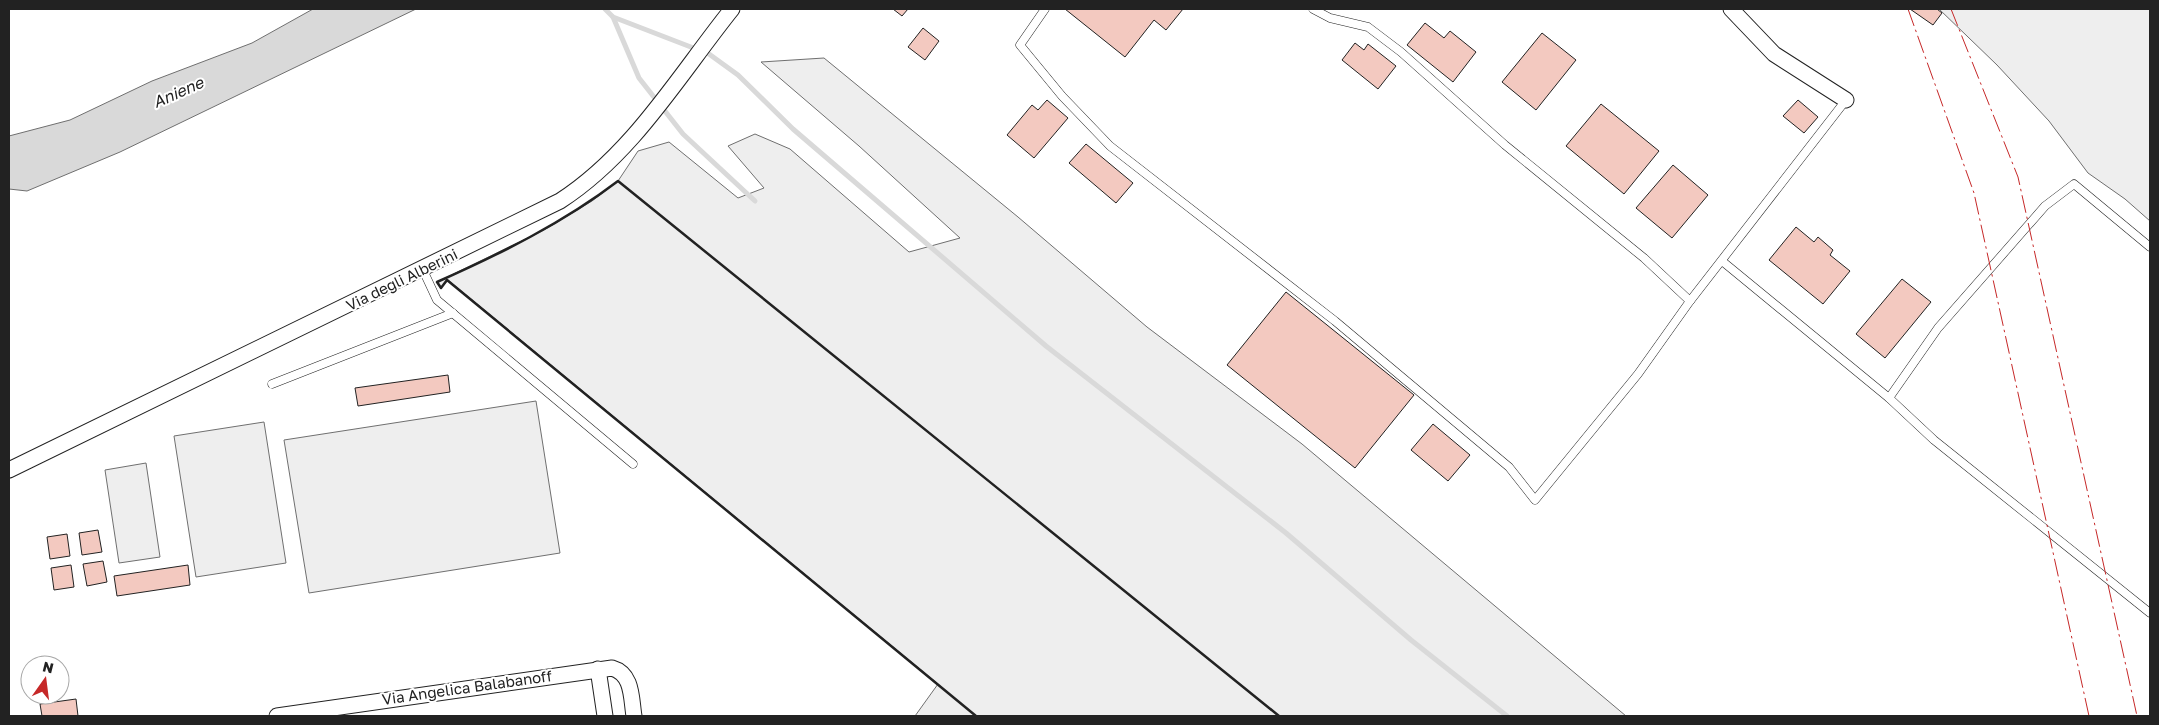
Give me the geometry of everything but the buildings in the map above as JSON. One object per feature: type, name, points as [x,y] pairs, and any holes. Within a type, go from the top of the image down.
[{"type":"street","name":"Via degli Alberini","points":[[9,470],[423,270],[560,201],[604,167],[635,135],[732,9]]},
{"type":"street","points":[[1731,9],[1774,54],[1846,100]]},
{"type":"street","name":"Via Angelica Balabanoff","points":[[278,716],[612,668],[625,676],[629,684],[634,716]]},
{"type":"street","points":[[598,669],[605,716]]},
{"type":"lane","points":[[1045,9],[1020,45],[1062,96],[1110,146],[1335,321],[1509,467],[1535,500],[1638,374],[1690,302],[1846,100]]},
{"type":"lane","points":[[1313,9],[1330,18],[1368,27],[1375,32],[1505,145],[1644,258],[1690,302]]},
{"type":"lane","points":[[1889,398],[1938,328],[2045,206],[2074,184],[2150,247]]},
{"type":"lane","points":[[1722,261],[1889,398],[1934,440],[2150,613]]},
{"type":"lane","points":[[423,270],[437,300],[633,464]]},
{"type":"lane","points":[[272,384],[452,313]]},
{"type":"shaded area","points":[[1939,9],[2150,9],[2150,221],[2125,199],[2088,173],[2049,121],[1997,65]]},
{"type":"shaded area","points":[[824,58],[1018,217],[1147,327],[1302,444],[1626,716],[915,716],[938,684],[448,280],[441,288],[437,282],[544,230],[592,201],[618,181],[638,151],[669,142],[738,198],[764,188],[728,146],[755,134],[790,149],[909,252],[960,238],[859,146],[761,62]]},
{"type":"shaded area","points":[[536,401],[560,553],[309,593],[284,440]]},
{"type":"shaded area","points":[[264,422],[286,563],[196,577],[174,436]]},
{"type":"shaded area","points":[[146,463],[160,557],[119,563],[105,470]]},
{"type":"water","name":"Aniene","points":[[313,9],[416,9],[120,152],[27,191],[9,189],[9,136],[70,120],[152,81],[252,43]]},
{"type":"waterway","points":[[605,9],[613,17],[709,54],[738,75],[793,129],[1046,346],[1286,533],[1411,640],[1507,716]]},
{"type":"waterway","points":[[613,17],[639,78],[683,134],[755,201]]},
{"type":"wall","points":[[976,716],[447,280],[441,288],[437,282],[530,237],[575,211],[618,181],[1279,716]]},
{"type":"power","points":[[1908,9],[1974,193],[2089,716]]},
{"type":"power","points":[[1951,9],[2018,177],[2137,716]]}]
